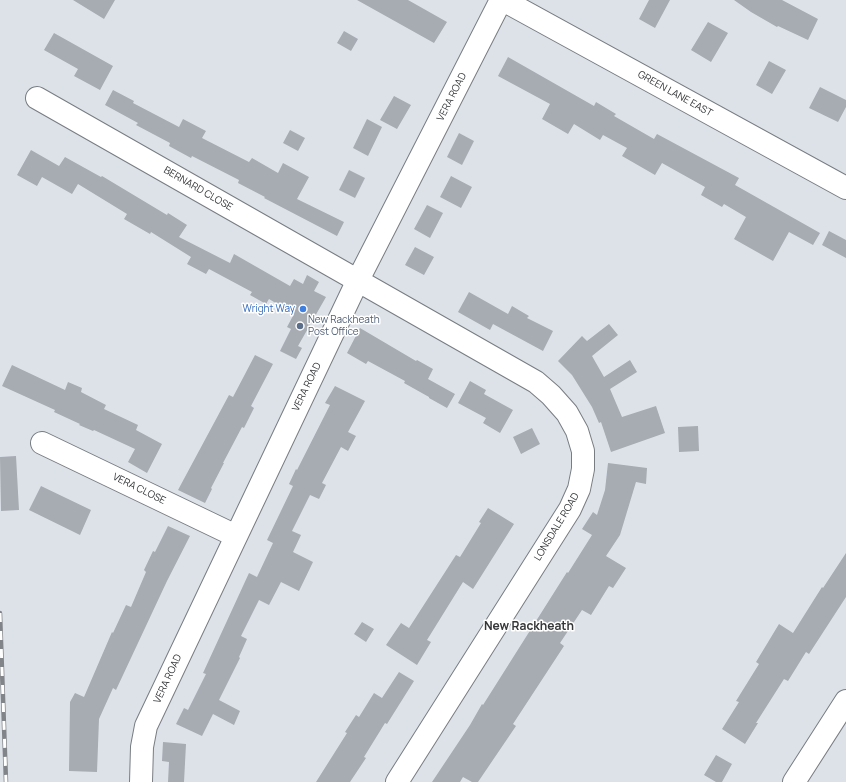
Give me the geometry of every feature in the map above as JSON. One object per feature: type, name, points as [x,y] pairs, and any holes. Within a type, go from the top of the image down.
[{"type":"street","name":"GREEN LANE EAST","points":[[502,0],[846,188]]},
{"type":"street","name":"VERA ROAD","points":[[141,782],[142,747],[146,726],[358,280],[502,0]]},
{"type":"street","name":"BERNARD CLOSE","points":[[37,98],[358,280]]},
{"type":"street","name":"LONSDALE ROAD","points":[[358,280],[536,382],[551,395],[567,413],[577,431],[583,451],[583,469],[579,489],[570,509],[397,782]]},
{"type":"street","name":"VERA CLOSE","points":[[42,443],[236,536]]},
{"type":"street","points":[[794,782],[846,701]]},
{"type":"building","points":[[73,0],[115,0],[104,19]]},
{"type":"building","points":[[357,0],[408,0],[447,22],[434,43]]},
{"type":"building","points":[[649,0],[670,0],[655,28],[639,19]]},
{"type":"building","points":[[734,0],[782,0],[818,19],[808,40],[778,26],[777,27]]},
{"type":"building","points":[[708,22],[728,33],[711,62],[691,50]]},
{"type":"building","points":[[344,31],[358,39],[351,51],[337,43]]},
{"type":"building","points":[[54,33],[113,66],[100,90],[74,76],[78,69],[44,50]]},
{"type":"building","points":[[508,57],[594,106],[596,102],[616,114],[614,116],[654,139],[657,134],[739,178],[735,185],[820,233],[813,245],[789,232],[773,261],[734,239],[746,217],[724,204],[722,207],[701,195],[705,187],[662,163],[655,175],[622,156],[627,148],[603,135],[600,140],[574,124],[568,134],[542,119],[550,104],[498,76]]},
{"type":"building","points":[[769,61],[786,70],[772,94],[756,85]]},
{"type":"building","points":[[820,87],[846,100],[846,107],[838,122],[809,108]]},
{"type":"building","points":[[113,90],[134,101],[133,103],[179,127],[183,119],[206,131],[202,138],[249,162],[252,158],[278,173],[283,163],[309,177],[297,199],[344,222],[337,236],[264,198],[265,197],[238,183],[239,180],[169,146],[170,143],[136,125],[138,123],[105,105]]},
{"type":"building","points":[[394,96],[411,105],[397,129],[380,120]]},
{"type":"building","points":[[367,119],[382,127],[368,156],[353,148]]},
{"type":"building","points":[[290,130],[305,138],[298,151],[283,143]]},
{"type":"building","points":[[459,133],[474,141],[462,165],[447,157]]},
{"type":"building","points":[[31,150],[59,166],[65,157],[101,177],[102,176],[167,215],[168,213],[187,225],[179,237],[230,263],[234,254],[290,286],[294,279],[303,284],[307,275],[319,282],[314,291],[326,297],[298,346],[302,348],[296,359],[280,351],[291,329],[287,327],[294,314],[269,299],[266,304],[250,295],[252,292],[209,269],[206,274],[187,264],[191,257],[151,232],[150,234],[124,219],[127,214],[78,184],[72,194],[42,177],[37,186],[17,175]]},
{"type":"building","points":[[349,170],[365,178],[355,198],[339,190]]},
{"type":"building","points":[[451,176],[472,187],[461,208],[440,197]]},
{"type":"building","points":[[427,205],[443,213],[430,238],[414,229]]},
{"type":"building","points":[[829,231],[846,240],[846,258],[822,245]]},
{"type":"building","points":[[415,247],[434,257],[424,275],[405,265]]},
{"type":"building","points":[[469,292],[508,314],[512,306],[529,316],[527,318],[553,331],[543,351],[493,324],[490,330],[458,312]]},
{"type":"building","points":[[609,324],[618,335],[592,356],[604,377],[630,360],[637,372],[610,389],[622,417],[656,406],[665,433],[611,452],[601,422],[599,423],[592,407],[572,375],[558,361],[582,336],[587,341]]},
{"type":"building","points":[[360,328],[416,361],[417,360],[433,369],[428,379],[455,394],[447,408],[404,383],[405,381],[368,361],[366,364],[347,353]]},
{"type":"building","points":[[255,355],[273,364],[251,406],[254,408],[223,463],[205,503],[178,490],[229,395],[233,397]]},
{"type":"building","points":[[12,365],[65,390],[68,382],[82,388],[81,392],[106,405],[104,409],[138,425],[136,430],[162,444],[147,473],[128,462],[135,449],[94,430],[93,431],[79,425],[80,424],[54,412],[55,410],[2,386]]},
{"type":"building","points":[[470,381],[486,390],[484,394],[513,410],[500,433],[483,423],[486,418],[458,403]]},
{"type":"building","points":[[335,386],[365,401],[348,432],[356,436],[348,451],[341,447],[322,483],[326,485],[319,499],[310,495],[292,531],[301,535],[293,552],[313,562],[299,591],[281,582],[269,605],[259,600],[241,636],[247,639],[239,657],[240,658],[219,700],[240,711],[234,725],[213,714],[202,736],[176,724],[184,708],[188,710],[206,674],[203,673],[249,573],[257,577],[273,543],[267,540],[293,486],[289,484],[330,405],[325,403]]},
{"type":"building","points":[[698,426],[699,451],[679,452],[678,427]]},
{"type":"building","points":[[532,428],[540,444],[521,454],[513,437]]},
{"type":"building","points":[[16,456],[19,510],[1,511],[0,457]]},
{"type":"building","points":[[608,463],[647,468],[646,484],[636,482],[620,535],[606,556],[626,568],[613,588],[609,586],[591,615],[582,610],[560,643],[564,646],[513,724],[516,726],[478,782],[472,782],[463,777],[460,782],[432,782],[592,535],[582,529],[593,512],[597,515],[605,490]]},
{"type":"building","points":[[41,486],[91,510],[80,535],[29,510]]},
{"type":"building","points":[[488,508],[514,524],[473,589],[463,582],[427,640],[431,642],[417,665],[386,645],[401,623],[409,628],[456,555],[460,557],[481,523],[479,522]]},
{"type":"building","points":[[168,526],[190,536],[167,581],[116,690],[113,688],[99,719],[97,772],[69,771],[70,702],[75,693],[84,697],[112,632],[113,633],[126,605],[131,607],[146,572],[144,570]]},
{"type":"building","points":[[846,553],[846,597],[809,654],[806,652],[788,681],[784,679],[756,723],[758,723],[745,744],[722,729],[739,702],[736,701],[759,664],[756,662],[779,624],[793,633],[822,587],[823,588]]},
{"type":"building","points":[[362,622],[374,629],[366,642],[354,634]]},
{"type":"building","points":[[399,672],[414,681],[387,724],[385,723],[364,757],[366,758],[350,782],[316,782],[347,733],[345,732],[356,715],[359,717],[374,693],[382,698]]},
{"type":"building","points":[[163,742],[186,744],[184,782],[168,782],[169,762],[162,761]]},
{"type":"building","points":[[716,755],[732,764],[722,782],[716,782],[704,775]]},
{"type":"railway","points":[[0,613],[6,782]]},
{"type":"place","name":"Wright Way","points":[[303,309]]},
{"type":"place","name":"New Rackheath Post Office","points":[[300,326]]},
{"type":"district","name":"New Rackheath","points":[[529,627]]}]
